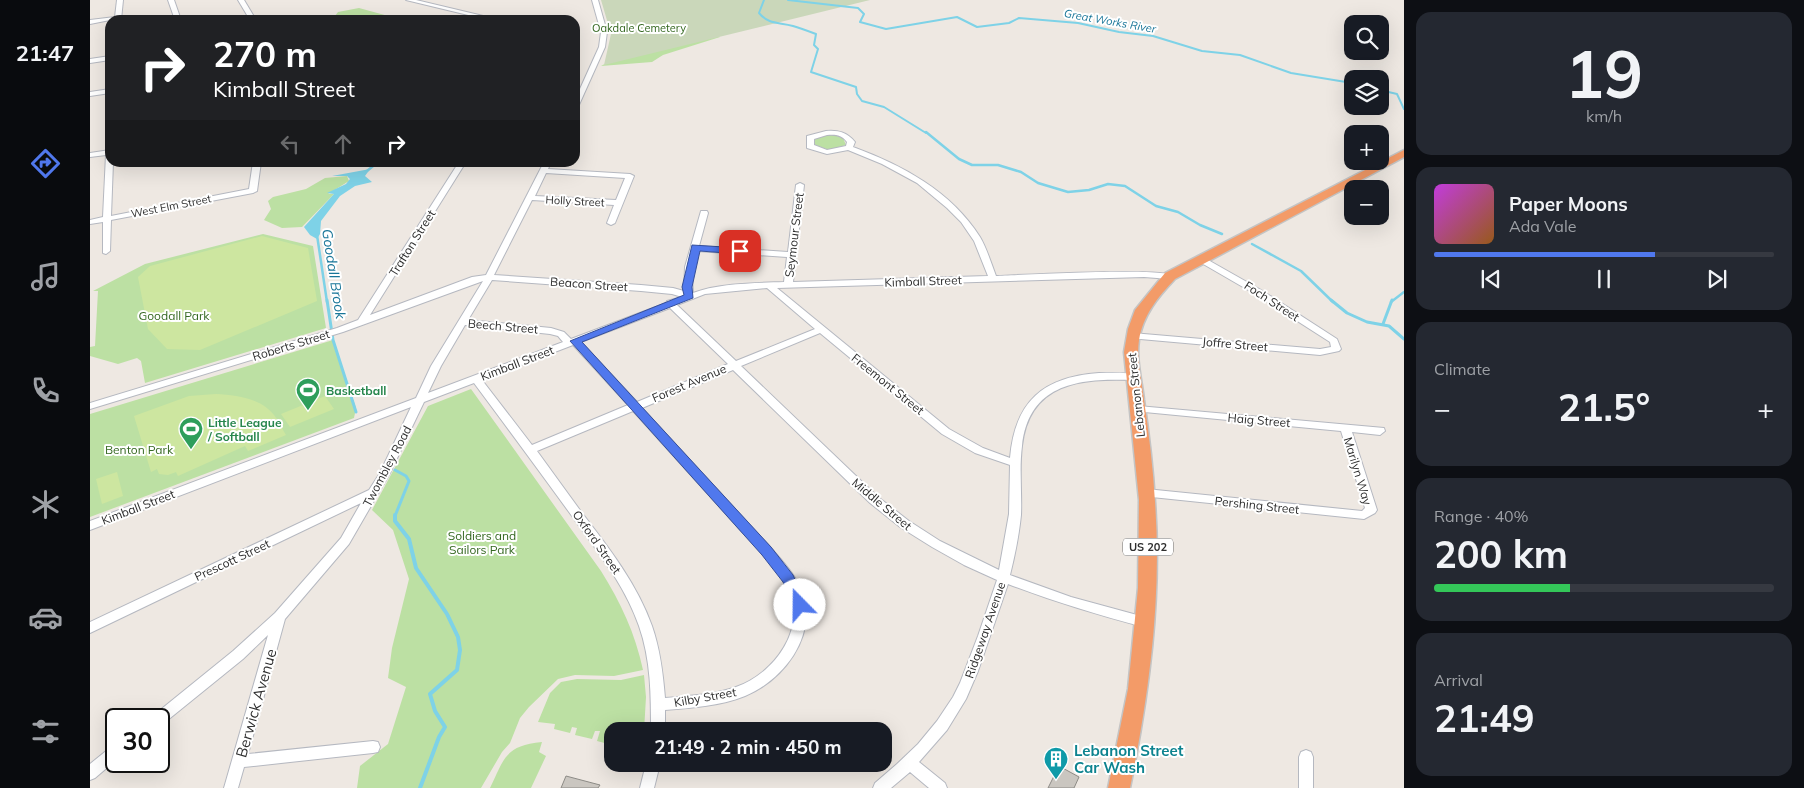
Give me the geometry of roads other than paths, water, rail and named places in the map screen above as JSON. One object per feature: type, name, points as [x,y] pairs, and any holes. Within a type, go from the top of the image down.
[{"type":"highway","name":"Lebanon Street","points":[[1119,788],[1136,698],[1144,622],[1148,553],[1146,493],[1134,377],[1132,336],[1143,306],[1170,276],[1404,153]]},
{"type":"street","points":[[118,15],[120,0]]},
{"type":"street","points":[[171,0],[176,15]]},
{"type":"street","points":[[241,0],[250,15]]},
{"type":"street","points":[[409,0],[475,15]]},
{"type":"street","points":[[580,96],[602,47],[604,32],[595,0]]},
{"type":"street","points":[[90,22],[105,20]]},
{"type":"street","points":[[90,61],[105,59]]},
{"type":"street","points":[[90,94],[105,91]]},
{"type":"street","points":[[849,148],[849,139],[838,133],[818,134],[812,136],[808,142],[816,150],[827,152],[849,148],[906,174],[949,204],[975,237],[992,278]]},
{"type":"street","points":[[90,155],[105,153]]},
{"type":"street","points":[[106,251],[109,167]]},
{"type":"street","name":"West Elm Street","points":[[90,222],[253,191],[256,167]]},
{"type":"street","name":"Trafton Street","points":[[361,323],[460,167]]},
{"type":"street","points":[[546,167],[630,176],[611,223]]},
{"type":"street","name":"Twombley Road","points":[[170,710],[238,655],[280,617],[344,541],[374,493],[436,366],[489,277],[546,167]]},
{"type":"street","name":"Seymour Street","points":[[788,285],[800,185]]},
{"type":"street","name":"Holly Street","points":[[531,198],[619,203]]},
{"type":"street","points":[[689,296],[687,287],[704,213]]},
{"type":"street","points":[[696,248],[791,255]]},
{"type":"street","name":"Foch Street","points":[[1201,259],[1258,292],[1334,341],[1336,349]]},
{"type":"street","name":"Kimball Street","points":[[90,526],[573,342],[670,303],[721,288],[992,278],[1144,274],[1170,276]]},
{"type":"street","name":"Roberts Street","points":[[90,406],[322,336],[361,323],[462,283],[489,277]]},
{"type":"street","name":"Beacon Street","points":[[489,277],[673,291],[689,296]]},
{"type":"street","name":"Freemont Street","points":[[770,286],[820,330],[958,441],[989,457],[1016,463]]},
{"type":"street","name":"Middle Street","points":[[670,303],[732,365],[891,515],[923,537],[1002,579],[1070,602],[1144,622]]},
{"type":"street","name":"Beech Street","points":[[461,322],[551,331],[561,334],[573,342]]},
{"type":"street","name":"Forest Avenue","points":[[530,450],[820,330]]},
{"type":"street","name":"Joffre Street","points":[[1132,336],[1320,352],[1336,349]]},
{"type":"street","name":"Kilby Street","points":[[573,342],[636,405],[784,572],[797,596],[801,613],[798,630],[790,650],[778,666],[754,685],[725,696],[660,704]]},
{"type":"street","name":"Ridgeway Avenue","points":[[880,788],[910,763],[940,728],[958,700],[984,639],[1002,579],[1014,517],[1016,463],[1021,422],[1034,402],[1058,384],[1073,379],[1099,376],[1134,377]]},
{"type":"street","name":"Oxford Street","points":[[476,379],[610,559],[635,602],[651,647],[660,704],[659,722]]},
{"type":"street","name":"Haig Street","points":[[1138,409],[1380,431]]},
{"type":"street","name":"Marilyn Way","points":[[1345,428],[1370,501],[1368,513]]},
{"type":"street","name":"Prescott Street","points":[[90,628],[374,493]]},
{"type":"street","name":"Pershing Street","points":[[1146,493],[1349,515],[1368,513]]},
{"type":"street","name":"Berwick Avenue","points":[[231,788],[280,617]]},
{"type":"street","points":[[239,761],[373,747]]},
{"type":"street","points":[[1306,757],[1306,788]]},
{"type":"street","points":[[90,773],[105,761]]},
{"type":"street","points":[[910,763],[940,788]]},
{"type":"street","points":[[647,788],[651,772]]},
{"type":"water","points":[[370,169],[365,176],[372,182],[355,186],[340,196],[321,221],[320,234],[317,239],[310,235],[304,227],[334,194],[327,193],[346,184],[350,179],[347,176],[332,176]]},
{"type":"waterway","points":[[764,0],[759,13],[767,20],[816,34],[814,45],[818,49],[811,72],[856,87],[857,94],[862,101],[884,107],[926,133]]},
{"type":"waterway","name":"Great Works River","points":[[788,0],[858,8],[864,14],[860,22],[886,29],[957,17],[977,27],[1009,23],[1019,18],[1078,23],[1119,32],[1153,36],[1202,51],[1240,55],[1291,73],[1344,82]]},
{"type":"waterway","name":"Great Works River","points":[[1389,92],[1397,94],[1404,109]]},
{"type":"waterway","points":[[926,132],[959,159],[972,165],[998,165],[1021,172],[1038,183],[1068,192],[1089,190],[1108,184],[1125,186],[1156,206],[1178,212],[1200,225],[1222,234]]},
{"type":"waterway","name":"Goodall Brook","points":[[367,171],[372,167]]},
{"type":"waterway","name":"Goodall Brook","points":[[317,235],[327,302]]},
{"type":"waterway","points":[[1252,244],[1301,271],[1333,302]]},
{"type":"waterway","points":[[1391,302],[1404,292]]},
{"type":"waterway","name":"Goodall Brook","points":[[327,300],[333,340],[356,412]]},
{"type":"waterway","points":[[1331,300],[1347,313],[1367,322],[1389,326],[1404,339]]},
{"type":"waterway","points":[[1383,324],[1391,302]]},
{"type":"waterway","name":"Goodall Brook","points":[[395,470],[406,476],[409,481],[395,516]]},
{"type":"waterway","name":"Goodall Brook","points":[[395,516],[395,521],[409,539],[416,568],[447,614],[458,637],[460,650],[457,670],[430,694],[435,711],[445,727],[439,737],[420,788]]},
{"type":"place","name":"Basketball","points":[[308,411]]},
{"type":"place","name":"Little League / Softball","points":[[191,450]]},
{"type":"place","name":"Lebanon Street Car Wash","points":[[1056,780]]},
{"type":"park label","name":"Oakdale Cemetery","points":[[639,28]]},
{"type":"park label","name":"Goodall Park","points":[[174,315]]},
{"type":"park label","name":"Benton Park","points":[[139,449]]},
{"type":"park label","name":"Soldiers and Sailors Park","points":[[482,542]]}]
